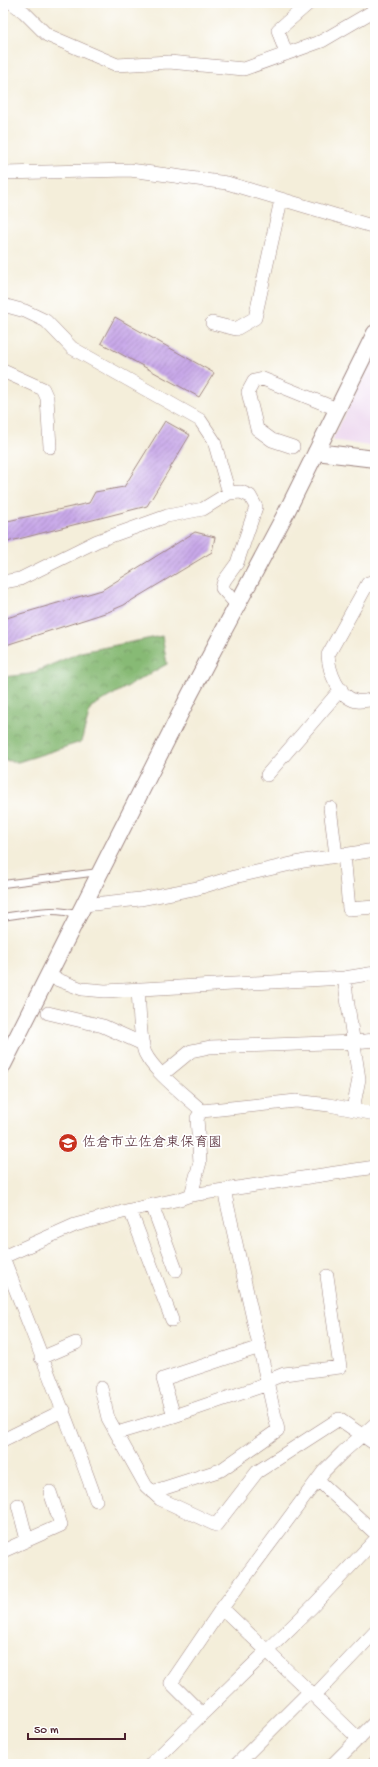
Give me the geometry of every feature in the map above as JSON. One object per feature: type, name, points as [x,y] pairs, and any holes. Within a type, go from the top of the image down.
[{"type":"street","points":[[12,3],[24,12],[47,35],[117,65],[169,62],[244,69],[322,41],[375,10]]},
{"type":"street","points":[[286,54],[278,30],[309,3]]},
{"type":"street","points":[[3,173],[130,170],[228,183],[375,227]]},
{"type":"street","points":[[212,323],[236,329],[255,318],[281,200]]},
{"type":"street","points":[[3,304],[25,311],[46,321],[72,348],[200,420],[214,441],[229,493]]},
{"type":"street","points":[[3,1065],[100,871],[316,452],[375,333]]},
{"type":"street","points":[[3,371],[43,389],[47,398],[50,448]]},
{"type":"street","points":[[293,447],[272,440],[257,429],[248,392],[254,381],[263,379],[337,409]]},
{"type":"street","points":[[316,452],[375,459]]},
{"type":"street","points":[[3,582],[20,579],[98,541],[166,516],[204,509],[229,493],[241,492],[250,496],[256,508],[237,563],[224,581],[222,588],[237,605]]},
{"type":"street","points":[[375,580],[368,583],[328,655],[329,667],[335,681],[347,696],[357,702],[375,699]]},
{"type":"street","points":[[267,775],[341,689]]},
{"type":"street","points":[[330,808],[340,854],[349,909],[375,907]]},
{"type":"street","points":[[81,910],[198,888],[304,861],[340,854],[375,850]]},
{"type":"street","points":[[48,976],[82,989],[105,991],[344,978],[375,973]]},
{"type":"street","points":[[344,978],[355,1042],[359,1079],[352,1109]]},
{"type":"street","points":[[138,989],[145,1053],[152,1063],[202,1111]]},
{"type":"street","points":[[48,1013],[103,1026],[143,1044]]},
{"type":"street","points":[[163,1074],[191,1051],[210,1047],[375,1040]]},
{"type":"street","points":[[191,1195],[200,1162],[197,1118],[202,1111],[296,1101],[311,1102],[375,1114]]},
{"type":"street","points":[[96,1500],[64,1410],[3,1257],[75,1225],[191,1195],[375,1167]]},
{"type":"street","points":[[152,1492],[221,1470],[278,1430],[224,1190]]},
{"type":"street","points":[[152,1205],[176,1270]]},
{"type":"street","points":[[130,1210],[172,1320]]},
{"type":"street","points":[[117,1433],[174,1416],[268,1382],[284,1374],[340,1367],[327,1276]]},
{"type":"street","points":[[42,1358],[76,1343]]},
{"type":"street","points":[[174,1416],[163,1379],[260,1346]]},
{"type":"street","points":[[101,1388],[108,1418],[146,1486],[160,1499],[216,1525],[257,1472],[339,1419],[375,1444]]},
{"type":"street","points":[[3,1440],[64,1410]]},
{"type":"street","points":[[202,1714],[171,1683],[222,1608],[318,1480],[343,1452],[375,1424]]},
{"type":"street","points":[[318,1480],[375,1533]]},
{"type":"street","points":[[3,1551],[61,1525],[50,1492]]},
{"type":"street","points":[[18,1505],[27,1540]]},
{"type":"street","points":[[151,1764],[312,1607],[375,1540]]},
{"type":"street","points":[[222,1608],[359,1739]]},
{"type":"street","points":[[237,1764],[312,1694],[375,1632]]},
{"type":"street","points":[[333,1764],[375,1722]]},
{"type":"lane","points":[[3,884],[100,871]]},
{"type":"lane","points":[[3,917],[46,910],[81,910]]},
{"type":"shaded area","points":[[375,355],[375,447],[332,440]]},
{"type":"green space","points":[[162,636],[167,664],[91,707],[81,742],[18,762],[3,760],[3,677],[30,674],[81,652]]},
{"type":"building","points":[[115,317],[214,373],[199,397],[101,343]]},
{"type":"building","points":[[165,421],[190,435],[147,506],[3,543],[3,522],[89,503],[95,492],[124,487]]},
{"type":"building","points":[[195,532],[215,537],[212,552],[124,605],[108,612],[3,646],[3,619],[102,590]]},
{"type":"place","name":"佐倉市立佐倉東保育園","points":[[68,1143]]}]
